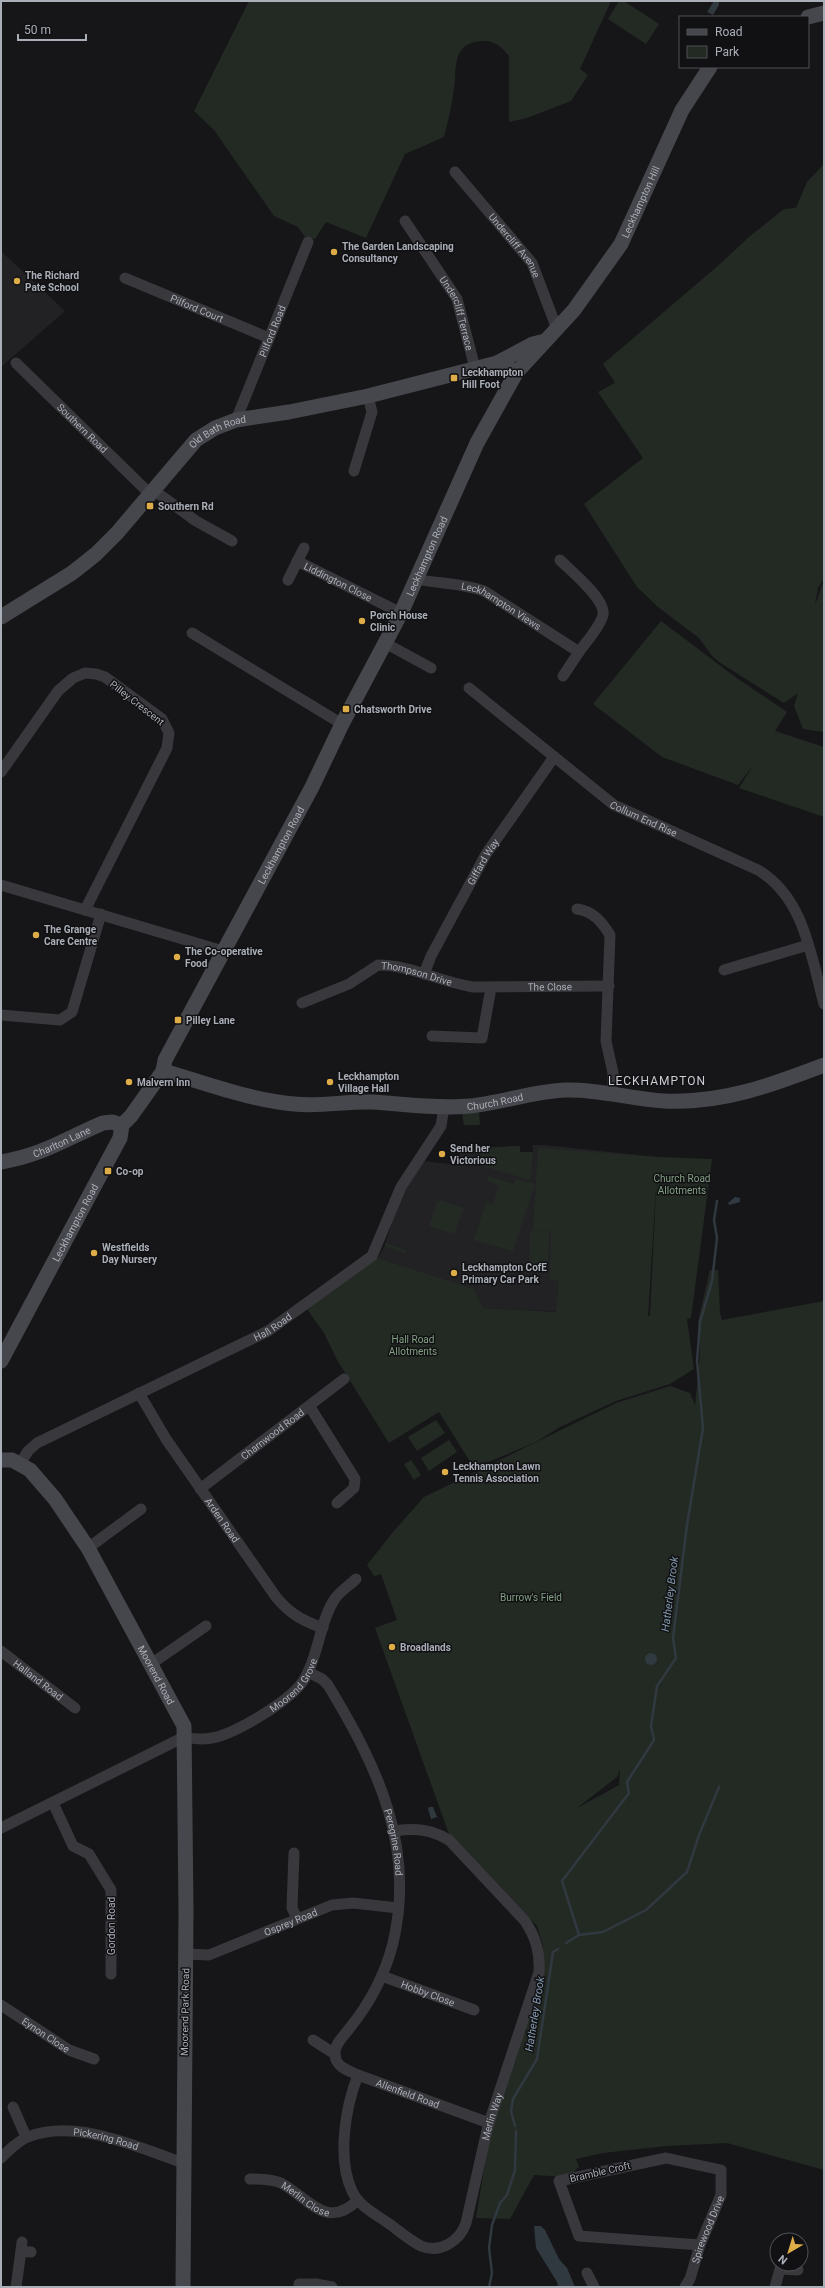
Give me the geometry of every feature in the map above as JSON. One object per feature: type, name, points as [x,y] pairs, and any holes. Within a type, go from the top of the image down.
[{"type":"street","points":[[809,18],[824,13]]},
{"type":"street","name":"Leckhampton Hill","points":[[552,335],[590,289],[621,244],[682,110],[709,68]]},
{"type":"street","name":"Undercliff Avenue","points":[[455,172],[532,263],[552,335]]},
{"type":"street","name":"Undercliff Terrace","points":[[405,222],[456,298],[475,368]]},
{"type":"street","name":"Pilford Road","points":[[236,420],[308,242]]},
{"type":"street","name":"Pilford Court","points":[[125,278],[269,338]]},
{"type":"street","name":"Old Bath Road","points":[[1,617],[84,564],[117,533],[150,491],[196,440],[215,428],[236,420],[289,412],[368,396],[497,363],[552,335]]},
{"type":"street","name":"Leckhampton Road","points":[[1,1360],[120,1138],[122,1125],[163,1071],[165,1060],[312,787],[342,724],[401,613],[477,444],[516,374],[552,335]]},
{"type":"street","name":"Southern Road","points":[[16,363],[150,491],[196,521],[232,541]]},
{"type":"street","points":[[497,363],[506,366],[516,374]]},
{"type":"street","points":[[354,471],[372,412],[368,396]]},
{"type":"street","name":"Liddington Close","points":[[288,580],[304,548]]},
{"type":"street","points":[[560,560],[598,600],[602,607],[602,617],[563,676]]},
{"type":"street","name":"Liddington Close","points":[[297,561],[401,613]]},
{"type":"street","name":"Leckhampton Views","points":[[416,579],[442,584],[466,585],[484,591],[579,652]]},
{"type":"street","points":[[192,633],[342,724]]},
{"type":"street","points":[[385,643],[431,668]]},
{"type":"street","name":"Pilley Crescent","points":[[1,772],[58,691],[78,675],[91,673],[105,678],[165,723],[170,738],[167,748],[85,910]]},
{"type":"street","name":"Collum End Rise","points":[[469,688],[614,805],[758,870],[772,879],[784,891],[793,905],[808,945],[824,1004]]},
{"type":"street","name":"Giffard Way","points":[[424,974],[435,950],[486,854],[554,757]]},
{"type":"street","points":[[1,885],[223,951]]},
{"type":"street","points":[[577,909],[586,910],[592,914],[610,935],[606,1041],[613,1073],[612,1095]]},
{"type":"street","points":[[1,1015],[60,1020],[72,1012],[100,914]]},
{"type":"street","points":[[724,970],[808,945]]},
{"type":"street","name":"Thompson Drive","points":[[302,1003],[349,984],[378,965],[424,974],[452,983],[492,988]]},
{"type":"street","name":"The Close","points":[[492,988],[609,986]]},
{"type":"street","points":[[432,1036],[482,1038],[492,988]]},
{"type":"street","name":"Church Road","points":[[163,1071],[245,1095],[281,1103],[304,1105],[370,1102],[444,1107],[470,1106],[530,1094],[566,1090],[664,1101],[727,1098],[776,1083],[824,1065]]},
{"type":"street","name":"Hall Road","points":[[20,1464],[28,1451],[37,1443],[268,1331],[372,1256],[401,1187],[441,1126],[444,1107]]},
{"type":"street","name":"Charlton Lane","points":[[1,1162],[26,1158],[52,1148],[103,1123],[112,1122],[122,1125]]},
{"type":"street","name":"Charnwood Road","points":[[200,1489],[310,1407],[344,1379]]},
{"type":"street","name":"Arden Road","points":[[139,1393],[150,1416],[284,1608],[297,1618],[323,1628]]},
{"type":"street","points":[[310,1407],[355,1479],[354,1488],[337,1502]]},
{"type":"street","name":"Moorend Road","points":[[1,1460],[12,1460],[30,1470],[55,1499],[88,1548],[177,1711],[184,1726],[184,1737]]},
{"type":"street","points":[[88,1548],[141,1509]]},
{"type":"street","name":"Moorend Grove","points":[[184,1737],[199,1740],[213,1738],[254,1719],[290,1696],[300,1686],[308,1672],[335,1599],[356,1579]]},
{"type":"street","points":[[151,1664],[206,1626]]},
{"type":"street","name":"Halland Road","points":[[1,1651],[75,1708]]},
{"type":"street","name":"Peregrine Road","points":[[308,1672],[322,1679],[328,1685],[358,1737],[375,1772],[395,1831],[399,1861],[398,1908],[393,1942],[382,1976],[369,2002],[336,2046],[335,2054]]},
{"type":"street","points":[[1,1828],[184,1737]]},
{"type":"street","name":"Moorend Park Road","points":[[183,2287],[186,1954],[184,1737]]},
{"type":"street","name":"Gordon Road","points":[[53,1803],[73,1846],[89,1854],[111,1890],[111,1974]]},
{"type":"street","name":"Merlin Way","points":[[358,2075],[348,2110],[344,2137],[349,2180],[358,2200],[419,2245],[435,2248],[447,2245],[461,2234],[466,2223],[489,2123],[539,1972],[538,1951],[534,1934],[525,1921],[448,1840],[436,1833],[419,1829],[395,1831]]},
{"type":"street","points":[[294,1853],[292,1908],[297,1918]]},
{"type":"street","name":"Osprey Road","points":[[186,1954],[209,1955],[297,1918],[321,1909],[343,1904],[364,1904],[398,1908]]},
{"type":"street","name":"Hobby Close","points":[[382,1976],[474,2010]]},
{"type":"street","name":"Eynon Close","points":[[1,2005],[70,2050],[94,2058]]},
{"type":"street","name":"Allenfield Road","points":[[313,2040],[335,2054],[341,2066],[358,2075],[489,2123]]},
{"type":"street","points":[[1,2158],[26,2137],[13,2107]]},
{"type":"street","name":"Pickering Road","points":[[26,2137],[64,2132],[90,2133],[118,2140],[183,2162]]},
{"type":"street","name":"Bramble Croft","points":[[700,2245],[579,2236],[559,2181],[666,2158],[721,2170]]},
{"type":"street","name":"Spirewood Drive","points":[[685,2287],[690,2279],[700,2245],[721,2195],[721,2170]]},
{"type":"street","name":"Merlin Close","points":[[250,2180],[280,2183],[326,2213],[341,2212],[358,2200]]},
{"type":"street","points":[[16,2287],[25,2248]]},
{"type":"street","points":[[775,2287],[779,2272]]},
{"type":"street","points":[[587,2273],[594,2287]]},
{"type":"street","points":[[299,2282],[332,2287]]},
{"type":"shaded area","points":[[714,1],[719,2],[719,5],[713,15],[707,12]]},
{"type":"shaded area","name":"The Richard Pate School","points":[[1,251],[65,311],[1,367]]},
{"type":"shaded area","points":[[532,1145],[545,1145],[657,1157],[648,1316],[483,1308],[473,1289],[378,1258],[385,1245],[400,1196],[424,1161],[458,1165],[459,1149],[520,1146],[520,1152],[533,1152]]},
{"type":"shaded area","points":[[735,1197],[740,1198],[740,1202],[729,1205],[728,1203]]},
{"type":"shaded area","points":[[651,1653],[655,1655],[657,1659],[655,1663],[651,1665],[647,1663],[645,1659],[647,1655]]},
{"type":"shaded area","points":[[429,1807],[433,1807],[437,1817],[431,1819],[428,1809]]},
{"type":"shaded area","points":[[534,2226],[541,2226],[545,2230],[559,2259],[567,2268],[575,2287],[558,2287],[557,2282],[536,2248]]},
{"type":"green space","points":[[249,1],[611,1],[580,69],[588,75],[571,101],[527,118],[509,122],[509,56],[506,52],[497,44],[486,41],[478,41],[466,45],[460,52],[457,60],[455,84],[444,137],[405,154],[366,238],[326,222],[315,239],[305,237],[298,227],[274,216],[214,130],[194,111]]},
{"type":"green space","points":[[619,1],[624,1],[659,24],[646,44],[608,19]]},
{"type":"green space","points":[[824,164],[824,578],[818,588],[815,605],[824,580],[824,732],[803,729],[794,706],[798,693],[784,703],[722,664],[713,657],[699,638],[658,607],[637,587],[584,504],[643,458],[598,392],[615,383],[603,364],[720,264],[749,237],[784,209],[796,208],[807,182]]},
{"type":"green space","points":[[661,621],[734,676],[787,712],[775,731],[824,747],[824,817],[739,788],[754,764],[738,785],[662,757],[593,704]]},
{"type":"green space","points":[[479,1109],[480,1125],[464,1125],[462,1113]]},
{"type":"green space","points":[[520,1146],[520,1152],[533,1152],[530,1180],[479,1165],[477,1148]]},
{"type":"green space","name":"Hall Road Allotments","points":[[538,1148],[658,1157],[712,1159],[691,1318],[687,1319],[694,1369],[670,1384],[616,1401],[560,1427],[536,1442],[474,1468],[439,1412],[389,1443],[337,1360],[324,1333],[304,1305],[372,1256],[474,1289],[483,1308],[556,1312],[559,1281],[550,1280],[551,1231],[533,1230]],"holes":[[[657,1172],[650,1316],[648,1316]]]},
{"type":"green space","points":[[488,1176],[514,1184],[516,1179],[535,1184],[513,1251],[474,1240],[486,1202],[493,1204],[499,1186],[487,1181]]},
{"type":"green space","points":[[440,1200],[464,1208],[454,1234],[429,1226],[437,1201],[439,1202]]},
{"type":"green space","points":[[530,1231],[549,1231],[548,1269],[529,1268]]},
{"type":"green space","points":[[385,1243],[406,1250],[405,1253],[385,1246]]},
{"type":"green space","name":"Burrow's Field","points":[[710,1270],[718,1270],[720,1313],[722,1320],[824,1301],[824,2170],[727,2143],[666,2146],[603,2153],[576,2159],[579,2167],[568,2177],[534,2175],[510,2219],[476,2218],[490,2133],[511,2066],[515,2063],[543,1946],[537,1926],[449,1834],[375,1628],[397,1620],[381,1574],[374,1576],[367,1565],[393,1532],[424,1497],[616,1403],[670,1386],[690,1393],[695,1405],[694,1417],[700,1353],[698,1322]],"holes":[[[620,1769],[619,1785],[577,1808],[617,1777]]]},
{"type":"green space","points":[[436,1420],[445,1433],[417,1451],[408,1437]]},
{"type":"green space","points":[[449,1440],[457,1452],[429,1471],[421,1458]]},
{"type":"green space","points":[[411,1460],[421,1475],[414,1480],[404,1464]]},
{"type":"waterway","name":"Hatherley Brook","points":[[566,1943],[579,1935],[562,1881],[629,1793],[627,1782],[654,1740],[651,1726],[657,1686],[676,1658],[673,1638],[687,1525],[703,1428],[697,1361],[700,1322],[712,1281],[717,1238],[714,1220],[717,1201]]},
{"type":"waterway","points":[[579,1935],[603,1932],[646,1910],[687,1872],[699,1835],[719,1787]]},
{"type":"waterway","name":"Hatherley Brook","points":[[515,2126],[511,2111],[513,2099],[537,2059],[553,1952],[558,1949]]},
{"type":"waterway","name":"Hatherley Brook","points":[[489,2287],[492,2273],[489,2248],[492,2225],[500,2203],[507,2195],[515,2170],[516,2131]]},
{"type":"place","name":"The Garden Landscaping Consultancy","points":[[334,252]]},
{"type":"place","name":"The Richard Pate School","points":[[17,281]]},
{"type":"place","name":"Leckhampton Hill Foot","points":[[454,378]]},
{"type":"place","name":"Southern Rd","points":[[150,506]]},
{"type":"place","name":"Porch House Clinic","points":[[362,621]]},
{"type":"place","name":"Chatsworth Drive","points":[[346,709]]},
{"type":"place","name":"The Grange Care Centre","points":[[36,935]]},
{"type":"place","name":"The Co-operative Food","points":[[177,957]]},
{"type":"place","name":"Pilley Lane","points":[[178,1020]]},
{"type":"place","name":"Malvern Inn","points":[[129,1082]]},
{"type":"place","name":"Leckhampton Village Hall","points":[[330,1082]]},
{"type":"place","name":"Send her Victorious","points":[[442,1154]]},
{"type":"place","name":"Co-op","points":[[108,1171]]},
{"type":"place","name":"Westfields Day Nursery","points":[[94,1253]]},
{"type":"place","name":"Leckhampton CofE Primary Car Park","points":[[454,1273]]},
{"type":"place","name":"Leckhampton Lawn Tennis Association","points":[[445,1472]]},
{"type":"place","name":"Broadlands","points":[[392,1647]]},
{"type":"district","name":"LECKHAMPTON","points":[[657,1081]]},
{"type":"park label","name":"Church Road Allotments","points":[[682,1184]]}]
